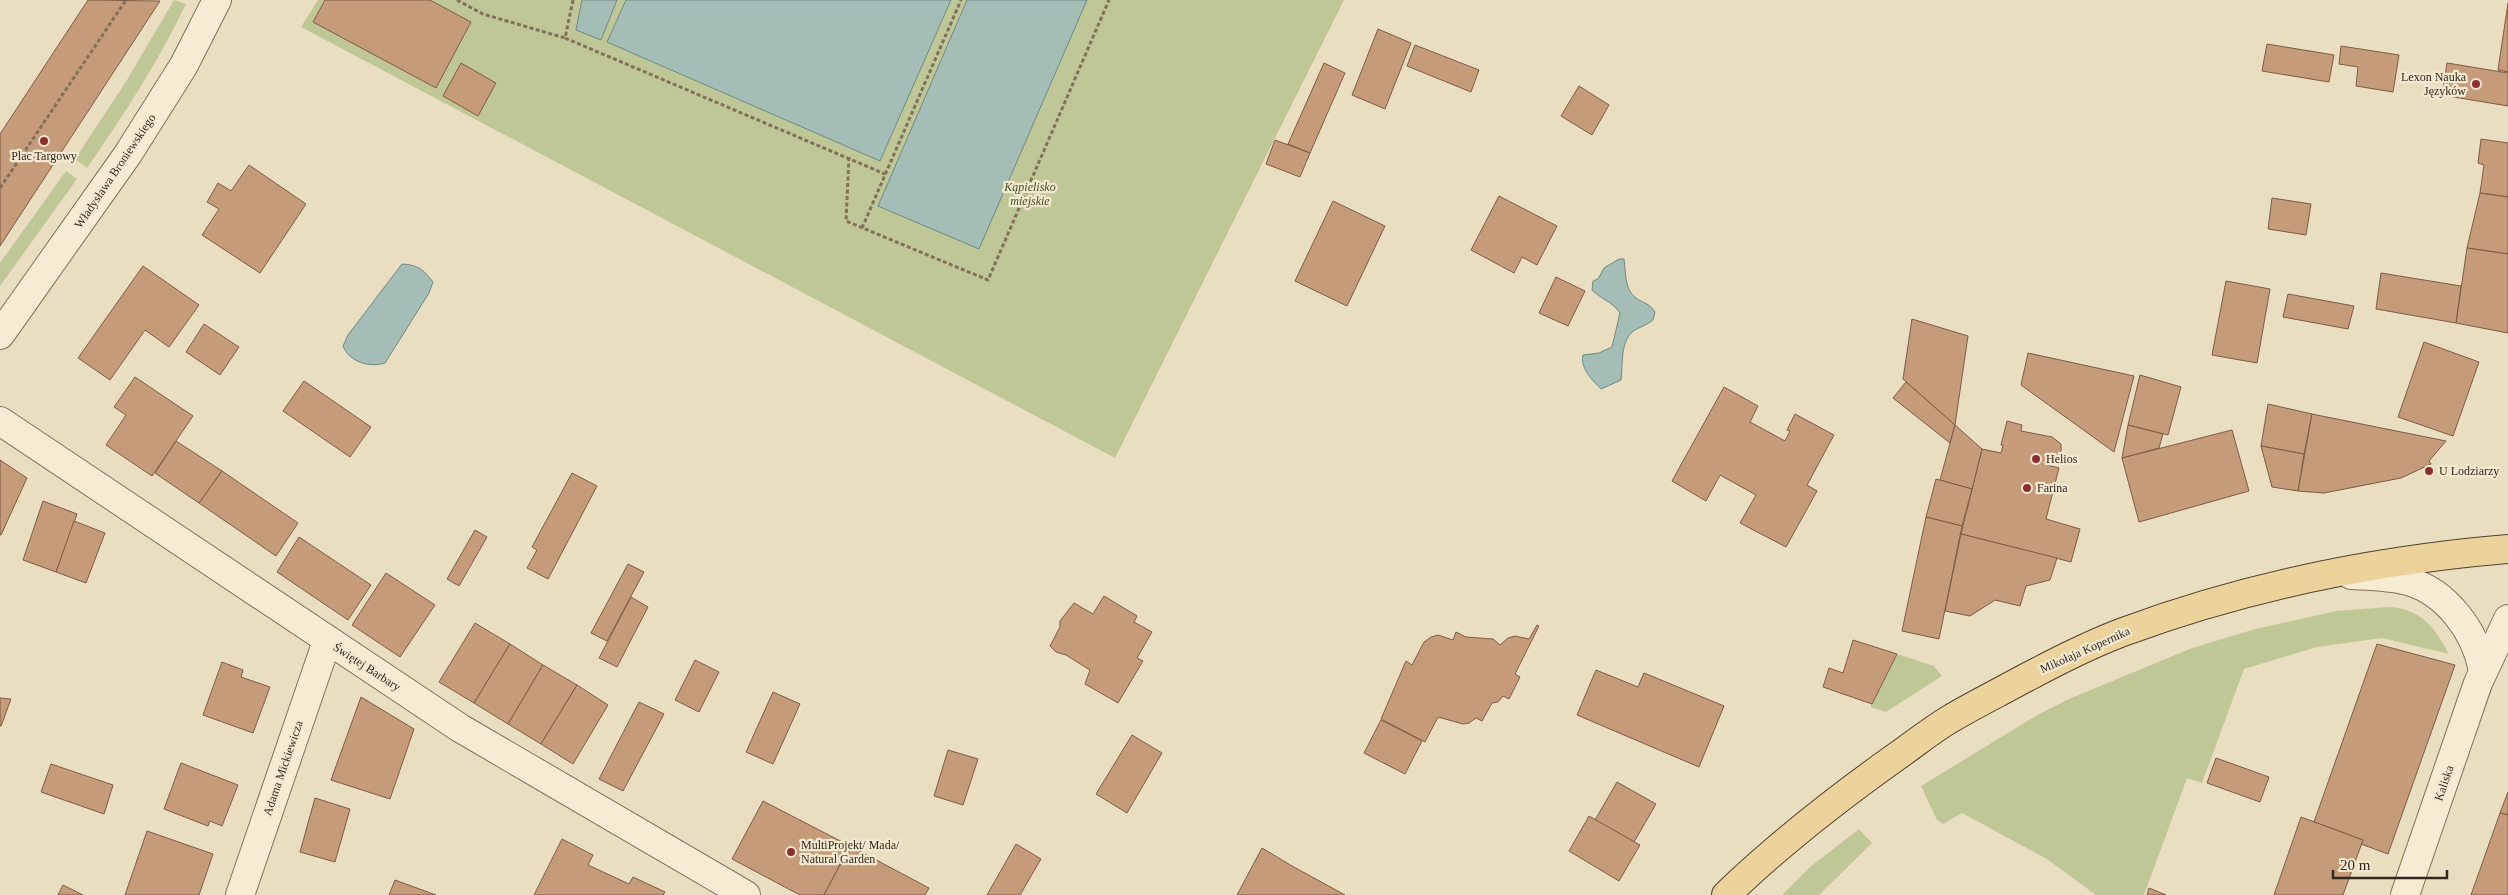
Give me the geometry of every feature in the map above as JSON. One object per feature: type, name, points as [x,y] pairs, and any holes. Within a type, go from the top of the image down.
[{"type":"main road","name":"Mikołaja Kopernika","points":[[1726,895],[1769,854],[1874,772],[1949,719],[2052,664],[2121,632],[2248,592],[2327,574],[2414,558],[2508,549]]},
{"type":"street","name":"Władysława Broniewskiego","points":[[0,335],[128,154],[184,65],[217,0]]},
{"type":"street","name":"Świętej Barbary","points":[[0,421],[460,728],[746,895]]},
{"type":"street","points":[[2327,574],[2381,576],[2409,581],[2431,591],[2453,610],[2471,634],[2484,671]]},
{"type":"street","name":"Kaliska","points":[[2405,895],[2484,671],[2508,619]]},
{"type":"street","name":"Adama Mickiewicza","points":[[240,895],[327,641]]},
{"type":"path","points":[[0,188],[126,0]]},
{"type":"path","points":[[457,0],[483,14],[565,38],[849,157],[885,174]]},
{"type":"path","points":[[565,38],[573,0]]},
{"type":"path","points":[[862,228],[961,0]]},
{"type":"path","points":[[849,157],[846,221],[988,280],[1109,0]]},
{"type":"green space","points":[[174,0],[186,4],[175,26],[140,88],[87,168],[75,159],[127,80]]},
{"type":"green space","name":"Kąpielisko miejskie","points":[[318,0],[1344,0],[1115,458],[301,27]]},
{"type":"green space","points":[[66,171],[77,179],[0,286],[0,263]]},
{"type":"green space","points":[[2389,607],[2410,612],[2426,621],[2433,628],[2449,654],[2382,638],[2317,647],[2244,669],[2202,783],[2187,778],[2144,895],[2096,895],[2047,859],[1962,813],[1943,824],[1937,820],[1921,786],[2039,714],[2069,699],[2192,648],[2252,630],[2336,611]]},
{"type":"green space","points":[[1897,654],[1934,666],[1942,676],[1886,712],[1870,707]]},
{"type":"green space","points":[[1859,829],[1872,843],[1819,895],[1782,895],[1810,867]]},
{"type":"water","points":[[582,0],[617,0],[601,40],[576,30]]},
{"type":"water","points":[[626,0],[951,0],[880,161],[607,42]]},
{"type":"water","points":[[967,0],[1087,0],[979,249],[878,206]]},
{"type":"water","points":[[1619,259],[1624,259],[1629,290],[1655,312],[1653,320],[1632,332],[1628,337],[1623,355],[1621,380],[1601,389],[1585,369],[1583,355],[1599,353],[1612,347],[1620,313],[1614,306],[1592,290],[1593,281],[1598,279],[1604,268]]},
{"type":"water","points":[[402,264],[420,268],[426,274],[433,282],[429,293],[385,363],[373,365],[355,360],[346,352],[343,346],[348,335]]},
{"type":"building","name":"Plac Targowy","points":[[88,0],[160,1],[0,246],[0,134]]},
{"type":"building","points":[[325,0],[430,0],[471,22],[436,88],[313,22]]},
{"type":"building","points":[[2508,3],[2508,72],[2498,70]]},
{"type":"building","points":[[1378,29],[1411,43],[1385,109],[1352,95]]},
{"type":"building","points":[[2267,44],[2334,55],[2329,82],[2262,71]]},
{"type":"building","points":[[1415,45],[1479,70],[1471,92],[1407,66]]},
{"type":"building","points":[[2341,46],[2399,55],[2393,92],[2356,86],[2358,67],[2339,64]]},
{"type":"building","points":[[461,63],[496,83],[478,116],[443,96]]},
{"type":"building","points":[[1324,63],[1345,73],[1310,153],[1288,144]]},
{"type":"building","name":"Lexon Nauka Języków","points":[[2447,63],[2508,73],[2508,106],[2442,95]]},
{"type":"building","points":[[1579,86],[1609,105],[1592,135],[1561,116]]},
{"type":"building","points":[[2481,139],[2508,143],[2508,197],[2480,193],[2484,165],[2478,163]]},
{"type":"building","points":[[1275,140],[1310,153],[1300,177],[1266,164]]},
{"type":"building","points":[[249,165],[306,204],[260,273],[202,235],[219,209],[207,202],[218,183],[231,191]]},
{"type":"building","points":[[2480,193],[2508,197],[2508,254],[2467,248]]},
{"type":"building","points":[[1499,196],[1557,226],[1537,265],[1522,257],[1514,273],[1471,250]]},
{"type":"building","points":[[2272,198],[2311,204],[2306,235],[2268,229]]},
{"type":"building","points":[[1333,201],[1385,226],[1347,306],[1295,281]]},
{"type":"building","points":[[2467,248],[2508,254],[2508,333],[2456,323]]},
{"type":"building","points":[[143,266],[199,305],[169,347],[145,330],[110,380],[78,358]]},
{"type":"building","points":[[2381,273],[2461,286],[2456,323],[2376,309]]},
{"type":"building","points":[[1556,277],[1585,291],[1568,326],[1539,313]]},
{"type":"building","points":[[2226,281],[2270,289],[2257,363],[2212,355]]},
{"type":"building","points":[[2288,294],[2354,306],[2348,329],[2283,317]]},
{"type":"building","points":[[1912,319],[1968,336],[1955,425],[1903,379]]},
{"type":"building","points":[[204,324],[239,347],[220,375],[186,352]]},
{"type":"building","points":[[2424,342],[2479,362],[2453,436],[2398,417]]},
{"type":"building","points":[[2028,353],[2134,376],[2114,452],[2021,385]]},
{"type":"building","points":[[2140,375],[2181,387],[2168,435],[2128,425]]},
{"type":"building","points":[[135,377],[193,416],[152,476],[106,445],[126,415],[114,407]]},
{"type":"building","points":[[304,381],[371,427],[350,457],[283,411]]},
{"type":"building","points":[[1906,382],[1955,425],[1950,443],[1893,398]]},
{"type":"building","points":[[1724,387],[1758,406],[1750,422],[1785,441],[1790,431],[1787,430],[1795,414],[1834,435],[1807,485],[1817,491],[1786,547],[1740,523],[1756,495],[1720,475],[1706,501],[1672,481]]},
{"type":"building","points":[[2268,404],[2312,414],[2304,454],[2261,446]]},
{"type":"building","points":[[2312,414],[2446,441],[2429,461],[2431,464],[2401,478],[2324,493],[2298,491]]},
{"type":"building","points":[[2007,421],[2022,425],[2021,431],[2052,437],[2061,444],[2061,453],[2058,456],[2049,457],[2047,465],[2059,468],[2046,519],[2080,529],[2071,562],[1961,534],[1982,449],[2001,453]]},
{"type":"building","points":[[1955,425],[1982,449],[1972,489],[1940,480]]},
{"type":"building","points":[[2128,425],[2163,434],[2159,448],[2122,458]]},
{"type":"building","points":[[2232,430],[2249,491],[2139,522],[2122,458]]},
{"type":"building","points":[[176,441],[222,471],[199,503],[155,473]]},
{"type":"building","points":[[2261,446],[2304,454],[2298,491],[2272,487]]},
{"type":"building","points":[[0,460],[27,478],[1,535],[0,535]]},
{"type":"building","points":[[222,471],[298,523],[276,556],[199,503]]},
{"type":"building","points":[[572,473],[597,486],[548,579],[527,568],[537,550],[532,547]]},
{"type":"building","points":[[1936,479],[1972,489],[1962,526],[1926,517]]},
{"type":"building","points":[[43,501],[77,514],[56,572],[23,560]]},
{"type":"building","points":[[1926,517],[1962,526],[1939,639],[1902,631]]},
{"type":"building","points":[[74,521],[105,533],[86,583],[56,572]]},
{"type":"building","points":[[475,530],[487,537],[459,586],[447,579]]},
{"type":"building","points":[[1961,534],[2057,558],[2050,580],[2026,586],[2020,606],[1995,600],[1970,616],[1945,611]]},
{"type":"building","points":[[299,537],[371,585],[348,620],[277,572]]},
{"type":"building","points":[[628,564],[644,572],[607,641],[591,633]]},
{"type":"building","points":[[386,573],[435,605],[400,657],[352,625]]},
{"type":"building","points":[[1104,596],[1137,616],[1134,622],[1152,632],[1137,658],[1143,661],[1118,703],[1085,684],[1090,670],[1066,655],[1056,652],[1050,646],[1060,627],[1060,621],[1074,603],[1093,614]]},
{"type":"building","points":[[631,597],[648,607],[617,667],[599,658]]},
{"type":"building","points":[[475,623],[510,644],[474,703],[439,682]]},
{"type":"building","points":[[1537,625],[1539,626],[1515,674],[1520,677],[1509,699],[1503,696],[1498,702],[1492,703],[1482,721],[1476,718],[1469,723],[1463,724],[1438,717],[1425,742],[1381,719],[1406,661],[1412,665],[1424,642],[1431,637],[1438,635],[1453,640],[1456,632],[1466,637],[1493,639],[1500,645],[1508,638],[1515,636],[1529,639]]},
{"type":"building","points":[[1853,640],[1897,654],[1872,704],[1823,687],[1829,668],[1843,673]]},
{"type":"building","points":[[510,644],[543,665],[508,724],[474,703]]},
{"type":"building","points":[[2377,644],[2455,665],[2388,854],[2361,844],[2363,840],[2314,822]]},
{"type":"building","points":[[695,660],[719,672],[699,712],[675,700]]},
{"type":"building","points":[[222,662],[243,670],[241,677],[270,687],[253,733],[203,715]]},
{"type":"building","points":[[543,665],[577,685],[541,744],[508,724]]},
{"type":"building","points":[[1596,670],[1638,687],[1644,673],[1724,706],[1699,767],[1577,715]]},
{"type":"building","points":[[577,685],[608,705],[573,764],[541,744]]},
{"type":"building","points":[[773,692],[800,704],[773,764],[746,752]]},
{"type":"building","points":[[361,697],[414,729],[390,799],[331,780]]},
{"type":"building","points":[[0,698],[11,699],[1,726],[0,726]]},
{"type":"building","points":[[639,702],[664,714],[623,791],[599,779]]},
{"type":"building","points":[[1381,720],[1422,741],[1405,774],[1364,753]]},
{"type":"building","points":[[1132,735],[1162,753],[1127,813],[1096,794]]},
{"type":"building","points":[[948,750],[978,759],[963,805],[934,796]]},
{"type":"building","points":[[2216,758],[2269,777],[2260,802],[2207,783]]},
{"type":"building","points":[[181,763],[238,785],[222,826],[210,821],[208,826],[164,809]]},
{"type":"building","points":[[51,764],[113,785],[104,814],[41,792]]},
{"type":"building","points":[[1617,782],[1656,804],[1634,842],[1595,820]]},
{"type":"building","points":[[2508,792],[2508,815],[2500,813]]},
{"type":"building","points":[[315,798],[350,809],[335,862],[300,852]]},
{"type":"building","name":"MultiProjekt/ Mada/ Natural Garden","points":[[763,801],[850,846],[824,895],[800,895],[732,859]]},
{"type":"building","points":[[2500,813],[2508,815],[2508,895],[2471,895]]},
{"type":"building","points":[[1589,816],[1640,845],[1619,881],[1569,851]]},
{"type":"building","points":[[2301,817],[2363,840],[2343,895],[2274,895]]},
{"type":"building","points":[[147,831],[213,854],[199,895],[125,895]]},
{"type":"building","points":[[562,839],[593,855],[588,865],[629,884],[633,877],[665,892],[663,895],[534,895]]},
{"type":"building","points":[[1016,844],[1041,859],[1020,895],[987,895]]},
{"type":"building","points":[[850,846],[929,888],[925,895],[824,895]]},
{"type":"building","points":[[1262,848],[1292,866],[1345,895],[1237,895]]},
{"type":"building","points":[[395,880],[436,895],[389,895]]},
{"type":"building","points":[[63,885],[83,895],[58,895]]},
{"type":"building","points":[[2149,888],[2166,895],[2147,895]]},
{"type":"place","name":"Lexon Nauka Języków","points":[[2476,84]]},
{"type":"place","name":"Plac Targowy","points":[[44,141]]},
{"type":"place","name":"Helios","points":[[2036,459]]},
{"type":"place","name":"U Lodziarzy","points":[[2429,471]]},
{"type":"place","name":"Farina","points":[[2027,488]]},
{"type":"place","name":"MultiProjekt/ Mada/ Natural Garden","points":[[791,852]]}]
